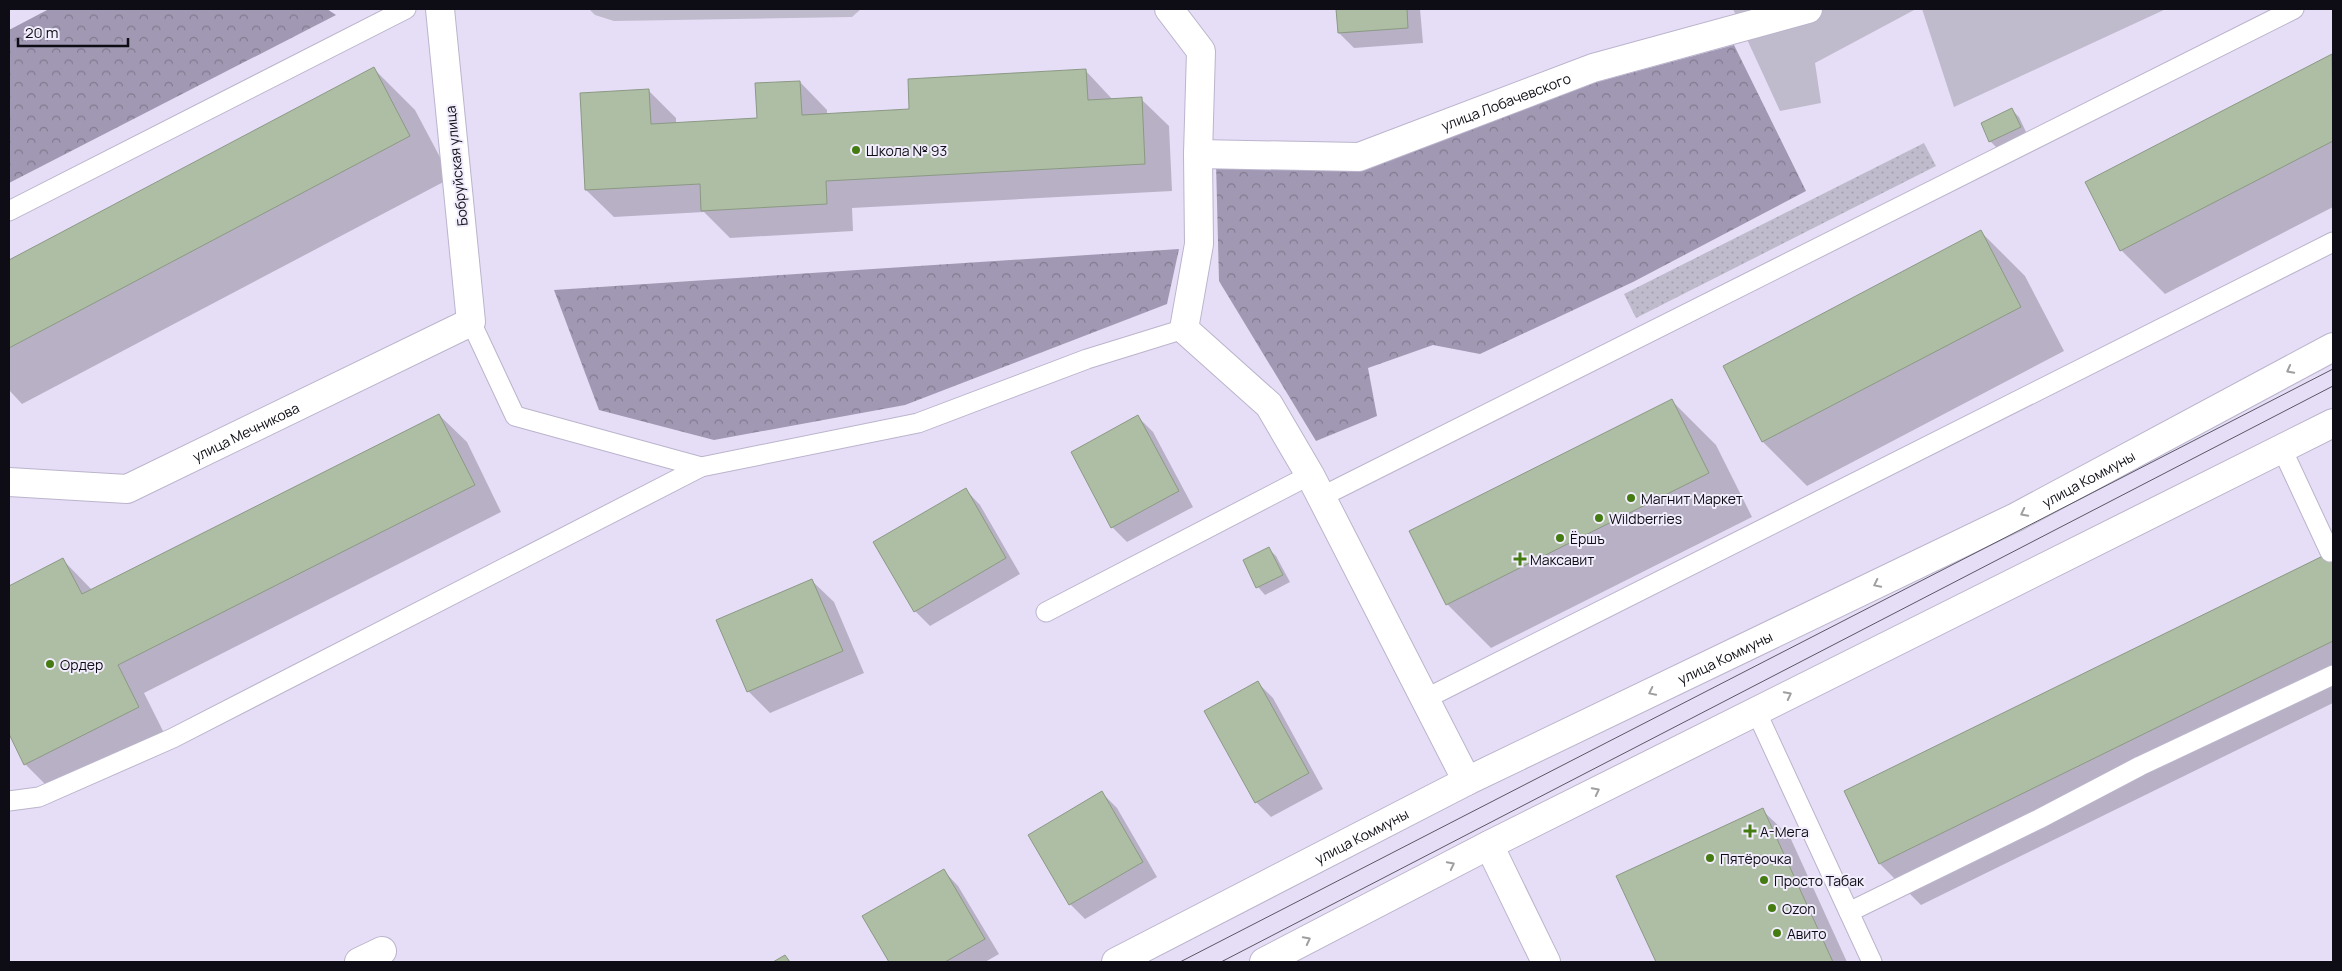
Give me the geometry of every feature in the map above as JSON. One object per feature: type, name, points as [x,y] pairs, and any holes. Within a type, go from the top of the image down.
[{"type":"street","name":"Бобруйская улица","points":[[440,9],[471,322]]},
{"type":"street","points":[[1169,9],[1201,51],[1198,154],[1199,244],[1184,330],[1269,405],[1316,486],[1467,781]]},
{"type":"street","name":"улица Лобачевского","points":[[1198,154],[1359,157],[1592,68],[1808,9]]},
{"type":"street","name":"улица Мечникова","points":[[9,482],[127,490],[471,322]]},
{"type":"street","name":"улица Коммуны","points":[[1116,962],[1467,781],[2016,517],[2333,347]]},
{"type":"street","points":[[1264,962],[1489,845],[2333,423]]},
{"type":"street","points":[[1489,845],[1546,962]]},
{"type":"lane","points":[[9,211],[406,9]]},
{"type":"lane","points":[[1046,612],[1316,486],[2294,9]]},
{"type":"lane","points":[[1425,699],[2333,242]]},
{"type":"lane","points":[[471,322],[515,416],[701,467]]},
{"type":"lane","points":[[9,802],[39,797],[173,738],[701,467],[918,423],[1087,359],[1184,330]]},
{"type":"lane","points":[[2282,448],[2330,552]]},
{"type":"lane","points":[[1849,912],[2038,820],[2140,766],[2333,675]]},
{"type":"lane","points":[[1756,711],[1872,962]]},
{"type":"shaded area","points":[[589,9],[861,9],[852,17],[614,21],[595,15]]},
{"type":"shaded area","points":[[1733,9],[1916,9],[1815,63],[1821,103],[1780,111]]},
{"type":"shaded area","points":[[1922,9],[2166,9],[1954,107]]},
{"type":"shaded area","points":[[1924,143],[1936,166],[1636,318],[1624,294]]},
{"type":"green space","points":[[49,9],[327,9],[336,15],[9,183],[9,30]]},
{"type":"green space","points":[[1734,45],[1806,191],[1633,282],[1480,354],[1433,345],[1368,368],[1377,416],[1316,441],[1219,281],[1216,163],[1355,170],[1586,85]]},
{"type":"green space","points":[[1179,249],[1167,304],[905,405],[714,440],[599,410],[554,290]]},
{"type":"building","points":[[1336,9],[1407,9],[1408,28],[1338,33]]},
{"type":"building","points":[[2332,54],[2333,141],[2120,251],[2085,182]]},
{"type":"building","points":[[374,67],[410,136],[9,348],[9,260]]},
{"type":"building","points":[[1086,69],[1088,100],[1142,97],[1145,164],[826,181],[827,204],[701,211],[700,184],[585,190],[580,93],[649,89],[651,124],[757,118],[755,83],[800,81],[802,115],[909,109],[908,79]]},
{"type":"building","points":[[2012,108],[2021,127],[1989,142],[1981,123]]},
{"type":"building","points":[[1981,230],[2021,307],[1762,442],[1723,366]]},
{"type":"building","points":[[1672,399],[1709,473],[1446,605],[1409,531]]},
{"type":"building","points":[[439,414],[475,485],[118,665],[139,707],[24,765],[9,734],[9,586],[63,558],[82,594]]},
{"type":"building","points":[[1138,415],[1179,491],[1111,528],[1071,452]]},
{"type":"building","points":[[966,488],[1006,558],[914,612],[873,542]]},
{"type":"building","points":[[1269,547],[1283,575],[1256,588],[1243,560]]},
{"type":"building","points":[[2333,551],[2333,641],[1879,864],[1844,791]]},
{"type":"building","points":[[812,579],[843,651],[747,692],[716,620]]},
{"type":"building","points":[[1258,681],[1309,773],[1255,803],[1204,711]]},
{"type":"building","points":[[1102,791],[1143,862],[1069,905],[1028,835]]},
{"type":"building","points":[[1763,808],[1833,962],[1656,962],[1616,876]]},
{"type":"building","points":[[944,869],[985,939],[945,962],[889,962],[862,916]]},
{"type":"building","points":[[785,955],[790,962],[773,962]]},
{"type":"tram line","points":[[1180,962],[2333,369]]},
{"type":"tram line","points":[[1221,962],[2333,386]]},
{"type":"place","name":"Школа № 93","points":[[856,150]]},
{"type":"place","name":"Магнит Маркет","points":[[1631,498]]},
{"type":"place","name":"Wildberries","points":[[1599,518]]},
{"type":"place","name":"Ёршъ","points":[[1560,538]]},
{"type":"place","name":"Максавит","points":[[1520,559]]},
{"type":"place","name":"Ордер","points":[[50,664]]},
{"type":"place","name":"А-Мега","points":[[1750,831]]},
{"type":"place","name":"Пятёрочка","points":[[1710,858]]},
{"type":"place","name":"Просто Табак","points":[[1764,880]]},
{"type":"place","name":"Ozon","points":[[1772,908]]},
{"type":"place","name":"Авито","points":[[1777,933]]}]
